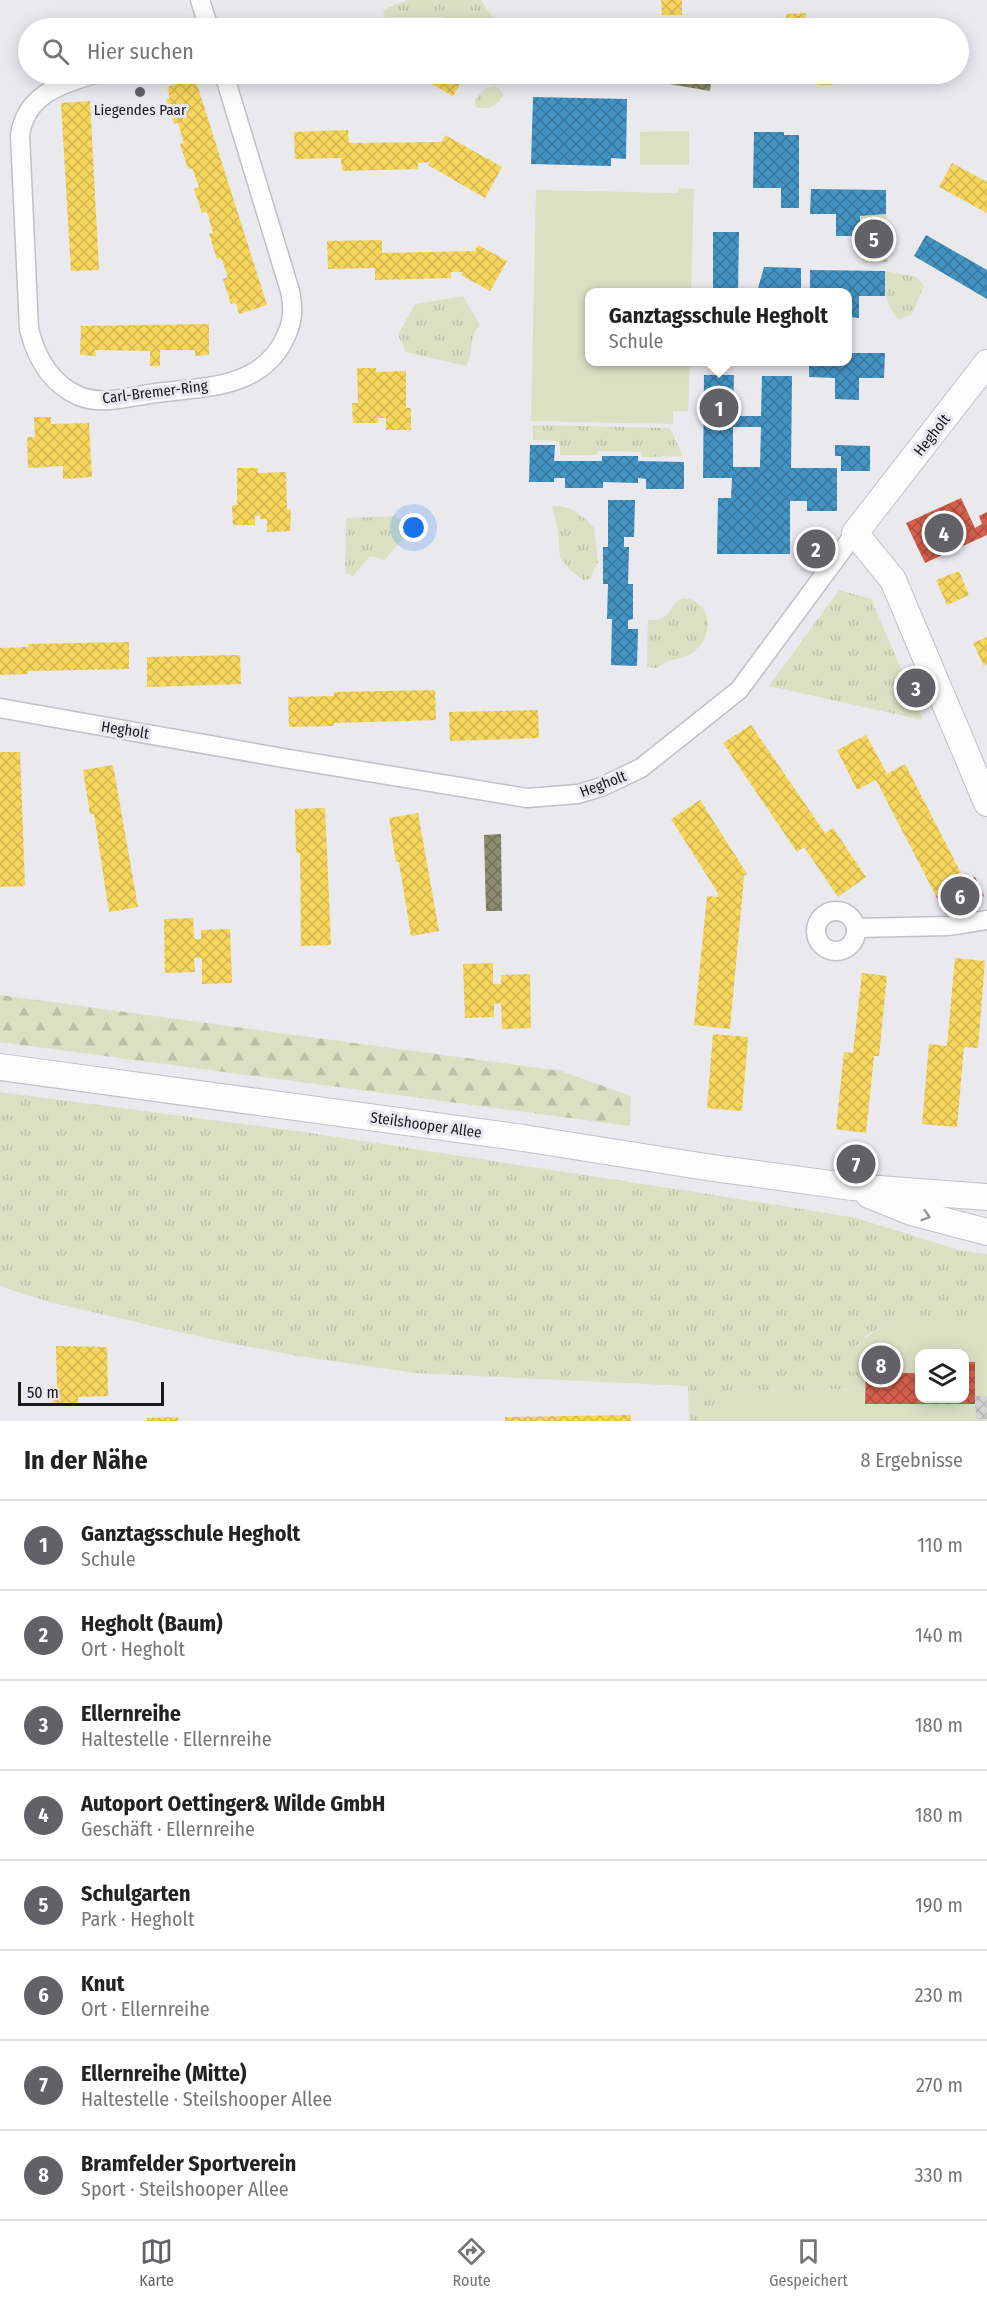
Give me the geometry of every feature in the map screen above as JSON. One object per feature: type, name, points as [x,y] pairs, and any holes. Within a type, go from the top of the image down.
[{"type":"main road","name":"Hegholt","points":[[855,533],[987,363]]},
{"type":"main road","points":[[855,533],[897,587],[987,803]]},
{"type":"main road","name":"Steilshooper Allee","points":[[0,1067],[512,1137],[852,1187],[987,1197]]},
{"type":"main road","name":"Steilshooper Allee","points":[[852,1187],[911,1212],[987,1232]]},
{"type":"street","points":[[200,0],[205,18]]},
{"type":"street","name":"Carl-Bremer-Ring","points":[[66,84],[40,98],[24,117],[20,135],[29,328],[35,350],[46,368],[65,388],[82,397],[100,400],[203,387],[249,376],[273,357],[289,330],[293,314],[290,291],[227,84]]},
{"type":"street","name":"Hegholt","points":[[0,708],[527,798],[578,794],[601,787],[641,768],[739,690],[855,533]]},
{"type":"street","points":[[857,928],[949,926],[987,920]]},
{"type":"green space","points":[[407,0],[481,0],[493,18],[385,17],[383,10]]},
{"type":"green space","points":[[495,86],[503,95],[499,102],[488,108],[476,107],[475,101],[481,93]]},
{"type":"green space","points":[[689,131],[689,165],[640,165],[640,132]]},
{"type":"green space","points":[[678,188],[694,189],[691,288],[585,288],[585,366],[690,366],[688,411],[673,411],[673,424],[531,421],[536,190],[678,193]]},
{"type":"green space","points":[[886,214],[888,262],[863,263],[860,216]]},
{"type":"green space","points":[[885,271],[916,277],[924,286],[912,314],[899,320],[891,309],[887,297]]},
{"type":"green space","points":[[463,296],[480,325],[472,340],[466,366],[406,352],[398,335],[415,304]]},
{"type":"green space","points":[[533,425],[670,428],[683,456],[642,457],[642,452],[597,451],[597,455],[560,455],[560,445],[556,441],[533,440]]},
{"type":"green space","points":[[552,506],[565,507],[576,512],[594,528],[598,562],[590,579],[584,580],[571,571],[560,558],[558,531]]},
{"type":"green space","points":[[393,516],[414,527],[384,560],[370,556],[353,576],[345,573],[346,518]]},
{"type":"green space","points":[[839,590],[871,599],[923,720],[769,686]]},
{"type":"green space","points":[[685,598],[695,601],[706,614],[708,622],[704,639],[699,647],[688,656],[657,668],[647,667],[648,620],[656,620],[667,615],[677,601]]},
{"type":"green space","points":[[0,995],[561,1071],[631,1096],[630,1126],[0,1042]]},
{"type":"green space","points":[[0,1092],[304,1132],[856,1218],[962,1251],[987,1254],[987,1317],[890,1317],[889,1324],[865,1336],[866,1389],[720,1391],[719,1421],[689,1421],[688,1386],[415,1373],[298,1356],[210,1339],[49,1302],[0,1286]]},
{"type":"green space","points":[[889,1317],[987,1317],[987,1421],[719,1421],[719,1391],[865,1389],[865,1373],[842,1371],[848,1355],[873,1333],[889,1324]]},
{"type":"building: Wohnen","points":[[661,0],[682,0],[682,15],[662,15]]},
{"type":"building: Wohnen","points":[[806,13],[806,18],[786,18],[786,14]]},
{"type":"building: Wohnen","points":[[176,84],[197,84],[267,305],[239,314],[236,303],[231,304],[223,279],[228,277],[221,258],[217,259],[209,234],[213,233],[207,212],[202,213],[194,189],[199,187],[192,168],[188,169],[180,144],[184,143],[178,123],[174,124],[166,99],[170,98],[167,87]]},
{"type":"building: Wohnen","points":[[432,84],[460,84],[453,96]]},
{"type":"building: Wohnen","points":[[90,101],[99,270],[71,271],[61,103]]},
{"type":"building: Wohnen","points":[[348,130],[349,143],[442,142],[445,135],[502,167],[485,198],[428,165],[430,162],[418,163],[418,169],[342,171],[341,158],[295,159],[294,132]]},
{"type":"building: Wohnen","points":[[952,163],[987,182],[987,213],[939,187]]},
{"type":"building: Wohnen","points":[[382,240],[382,253],[475,251],[478,245],[507,261],[490,291],[461,275],[463,272],[451,272],[451,278],[375,280],[375,268],[328,269],[327,241]]},
{"type":"building: Wohnen","points":[[209,324],[209,355],[195,356],[195,350],[160,350],[160,366],[150,366],[150,351],[95,350],[96,356],[80,355],[81,326]]},
{"type":"building: Wohnen","points":[[357,368],[376,368],[376,372],[406,371],[406,408],[411,408],[411,430],[386,430],[386,418],[378,418],[378,423],[353,423],[352,403],[358,403]]},
{"type":"building: Wohnen","points":[[34,417],[51,417],[51,424],[89,423],[92,477],[63,479],[63,466],[28,468],[27,437],[35,437]]},
{"type":"building: Wohnen","points":[[237,468],[258,468],[258,473],[286,472],[287,510],[291,509],[290,531],[267,532],[267,519],[260,519],[260,515],[255,516],[255,525],[233,525],[232,505],[237,505]]},
{"type":"building: Wohnen","points":[[959,571],[969,595],[947,605],[936,580]]},
{"type":"building: Wohnen","points":[[987,637],[987,664],[984,666],[973,643]]},
{"type":"building: Wohnen","points":[[129,642],[129,669],[28,671],[28,674],[0,675],[0,648],[28,647],[28,644]]},
{"type":"building: Wohnen","points":[[240,655],[241,684],[147,687],[147,657]]},
{"type":"building: Wohnen","points":[[435,690],[436,720],[334,723],[334,726],[289,727],[288,697],[334,696],[334,692]]},
{"type":"building: Wohnen","points":[[538,710],[539,738],[450,741],[449,712]]},
{"type":"building: Wohnen","points":[[751,725],[825,833],[833,828],[866,877],[838,897],[804,847],[797,852],[723,743]]},
{"type":"building: Wohnen","points":[[866,735],[887,774],[905,764],[965,881],[936,896],[876,780],[857,790],[837,750]]},
{"type":"building: Wohnen","points":[[0,752],[20,752],[25,886],[0,887]]},
{"type":"building: Wohnen","points":[[113,765],[138,907],[109,912],[94,814],[90,814],[83,770]]},
{"type":"building: Wohnen","points":[[700,800],[747,874],[739,879],[744,877],[730,1029],[694,1025],[707,896],[718,897],[718,893],[671,819]]},
{"type":"building: Wohnen","points":[[325,808],[331,945],[301,946],[300,853],[296,853],[295,809]]},
{"type":"building: Wohnen","points":[[418,813],[439,931],[411,936],[389,818]]},
{"type":"building: Wohnen","points":[[193,918],[194,939],[201,939],[201,930],[230,929],[232,983],[202,984],[202,958],[194,958],[195,972],[165,973],[164,919]]},
{"type":"building: Wohnen","points":[[955,958],[985,961],[978,1048],[964,1047],[957,1127],[922,1124],[929,1044],[947,1046]]},
{"type":"building: Wohnen","points":[[493,963],[493,984],[501,984],[501,975],[530,974],[531,1028],[502,1029],[501,1003],[494,1004],[494,1017],[465,1018],[463,964]]},
{"type":"building: Wohnen","points":[[862,973],[887,976],[879,1056],[874,1056],[866,1133],[836,1129],[844,1052],[853,1053]]},
{"type":"building: Wohnen","points":[[713,1034],[748,1037],[742,1111],[707,1108]]},
{"type":"building: Wohnen","points":[[56,1346],[107,1347],[108,1396],[78,1397],[79,1406],[53,1406],[52,1387],[57,1387]]},
{"type":"building: Wohnen","points":[[631,1415],[631,1421],[505,1421],[505,1417]]},
{"type":"building: Wohnen","points":[[178,1417],[178,1421],[147,1421],[147,1418]]},
{"type":"building: Handel","points":[[961,498],[975,528],[982,524],[979,516],[987,512],[987,535],[925,563],[906,523]]},
{"type":"building: Handel","points":[[975,877],[984,896],[946,915],[936,896]]},
{"type":"building: Handel","points":[[969,1362],[975,1362],[975,1404],[865,1404],[866,1373],[915,1373],[915,1403],[969,1403]]},
{"type":"building: Schulen","points":[[533,97],[627,99],[626,159],[611,158],[611,166],[531,164]]},
{"type":"building: Schulen","points":[[754,132],[784,132],[784,135],[799,135],[799,208],[781,208],[781,188],[753,188]]},
{"type":"building: Schulen","points":[[811,189],[886,190],[886,214],[860,216],[860,236],[836,236],[836,214],[810,214]]},
{"type":"building: Schulen","points":[[713,232],[739,232],[738,288],[713,288]]},
{"type":"building: Schulen","points":[[926,235],[987,270],[987,299],[914,256]]},
{"type":"building: Schulen","points":[[764,267],[801,268],[801,288],[758,288]]},
{"type":"building: Schulen","points":[[810,270],[885,271],[885,296],[859,296],[859,318],[852,317],[852,288],[810,288]]},
{"type":"building: Schulen","points":[[852,353],[885,353],[884,378],[859,378],[859,400],[835,399],[835,378],[809,377],[809,366],[852,366]]},
{"type":"building: Schulen","points":[[704,375],[734,375],[733,416],[761,416],[762,376],[792,376],[791,468],[837,468],[837,511],[807,511],[807,501],[790,501],[790,554],[717,554],[718,498],[731,498],[732,478],[703,478]],"holes":[[[733,427],[761,427],[760,467],[733,467]]]},
{"type":"building: Schulen","points":[[530,445],[555,445],[554,461],[602,461],[602,456],[638,456],[638,461],[684,462],[684,489],[646,489],[646,479],[638,478],[638,483],[603,482],[603,488],[565,488],[565,478],[554,478],[554,482],[529,482]]},
{"type":"building: Schulen","points":[[835,445],[870,446],[870,471],[841,471],[841,456],[835,456]]},
{"type":"building: Schulen","points":[[608,500],[635,500],[634,537],[624,537],[624,547],[629,547],[628,584],[633,584],[633,619],[628,620],[628,629],[638,629],[637,666],[611,665],[612,619],[607,619],[608,584],[603,584],[603,547],[608,547]]},
{"type":"building: Industrie","points":[[670,84],[711,84],[710,91]]},
{"type":"building: Industrie","points":[[501,834],[502,911],[486,911],[484,835]]},
{"type":"building: Sonstige","points":[[975,1396],[987,1396],[987,1419],[976,1419]]},
{"type":"place","name":"Liegendes Paar","points":[[140,92]]},
{"type":"place","name":"Schulgarten","points":[[874,239]]},
{"type":"place","name":"Ganztagsschule Hegholt","points":[[719,408]]},
{"type":"place","name":"Autoport Oettinger& Wilde GmbH","points":[[944,533]]},
{"type":"place","name":"Hegholt (Baum)","points":[[816,549]]},
{"type":"place","name":"Ellernreihe","points":[[916,688]]},
{"type":"place","name":"Knut","points":[[960,896]]},
{"type":"place","name":"Ellernreihe (Mitte)","points":[[856,1164]]},
{"type":"place","name":"Bramfelder Sportverein","points":[[881,1365]]}]
